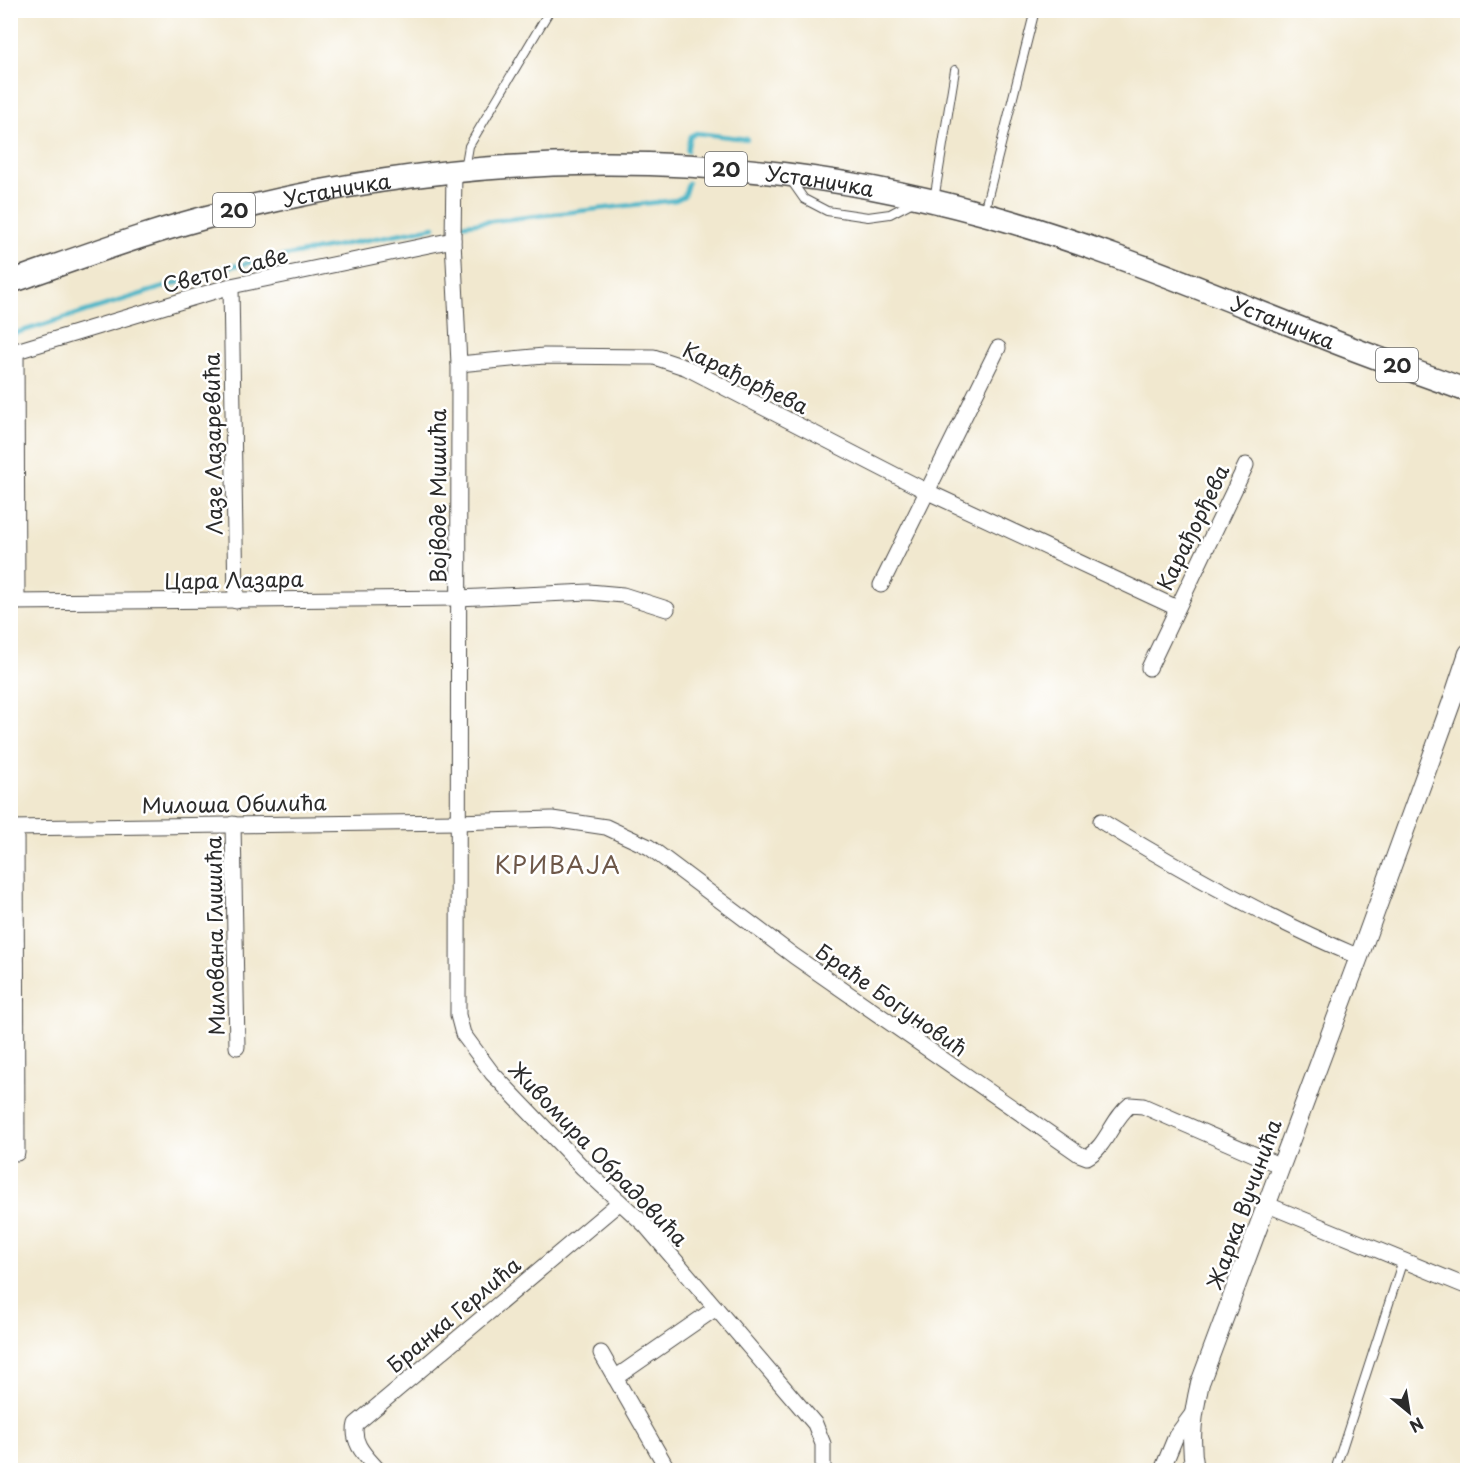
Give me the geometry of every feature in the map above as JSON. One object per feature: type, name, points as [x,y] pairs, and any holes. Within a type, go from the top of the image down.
[{"type":"main road","name":"Устаничка","points":[[10,282],[153,233],[227,212],[342,187],[459,171],[537,165],[660,163],[868,187],[927,199],[983,214],[1158,271],[1327,339],[1467,391]]},
{"type":"street","name":"Војводе Мишића","points":[[458,822],[459,364],[453,240],[459,171]]},
{"type":"street","name":"Светог Саве","points":[[13,352],[231,286],[453,240]]},
{"type":"street","name":"Лазе Лазаревића","points":[[231,286],[236,601]]},
{"type":"street","points":[[881,585],[998,348]]},
{"type":"street","points":[[13,352],[14,602]]},
{"type":"street","name":"Карађорђева","points":[[459,364],[544,356],[654,357],[687,368],[928,492],[1177,608]]},
{"type":"street","name":"Карађорђева","points":[[1149,668],[1246,465]]},
{"type":"street","name":"Цара Лазара","points":[[14,602],[458,598],[589,592],[623,596],[667,609]]},
{"type":"street","name":"Жарка Вучинића","points":[[1195,1470],[1191,1448],[1193,1413],[1200,1383],[1359,957],[1452,701],[1467,653]]},
{"type":"street","name":"Браће Богуновић","points":[[458,822],[552,819],[606,827],[649,847],[794,956],[1079,1154],[1087,1157],[1096,1152],[1122,1111],[1130,1105],[1143,1106],[1281,1166]]},
{"type":"street","points":[[1101,821],[1226,892],[1310,936],[1359,957]]},
{"type":"street","name":"Милоша Обилића","points":[[13,828],[458,822]]},
{"type":"street","name":"Живомира Обрадовића","points":[[458,822],[458,1015],[463,1034],[492,1073],[583,1168],[645,1225],[815,1424],[823,1444],[823,1470]]},
{"type":"street","name":"Милована Глишића","points":[[234,824],[237,1047]]},
{"type":"street","points":[[13,828],[17,1153]]},
{"type":"street","name":"Бранка Герлића","points":[[378,1470],[357,1444],[354,1433],[356,1424],[620,1202]]},
{"type":"street","points":[[1268,1205],[1467,1287]]},
{"type":"street","points":[[615,1378],[716,1308]]},
{"type":"street","points":[[601,1353],[668,1470]]},
{"type":"street","points":[[1162,1470],[1176,1436],[1193,1413]]},
{"type":"lane","points":[[459,171],[474,135],[550,10]]},
{"type":"lane","points":[[983,214],[1035,10]]},
{"type":"lane","points":[[787,176],[804,199],[827,211],[868,218],[890,214],[927,199],[955,70]]},
{"type":"lane","points":[[1336,1464],[1402,1260]]},
{"type":"waterway","points":[[687,151],[690,136],[696,133],[747,139]]},
{"type":"waterway","points":[[458,225],[676,200],[684,196],[688,183]]},
{"type":"waterway","points":[[10,335],[228,267],[434,227]]},
{"type":"district","name":"КРИВАЈА","points":[[558,864]]}]
